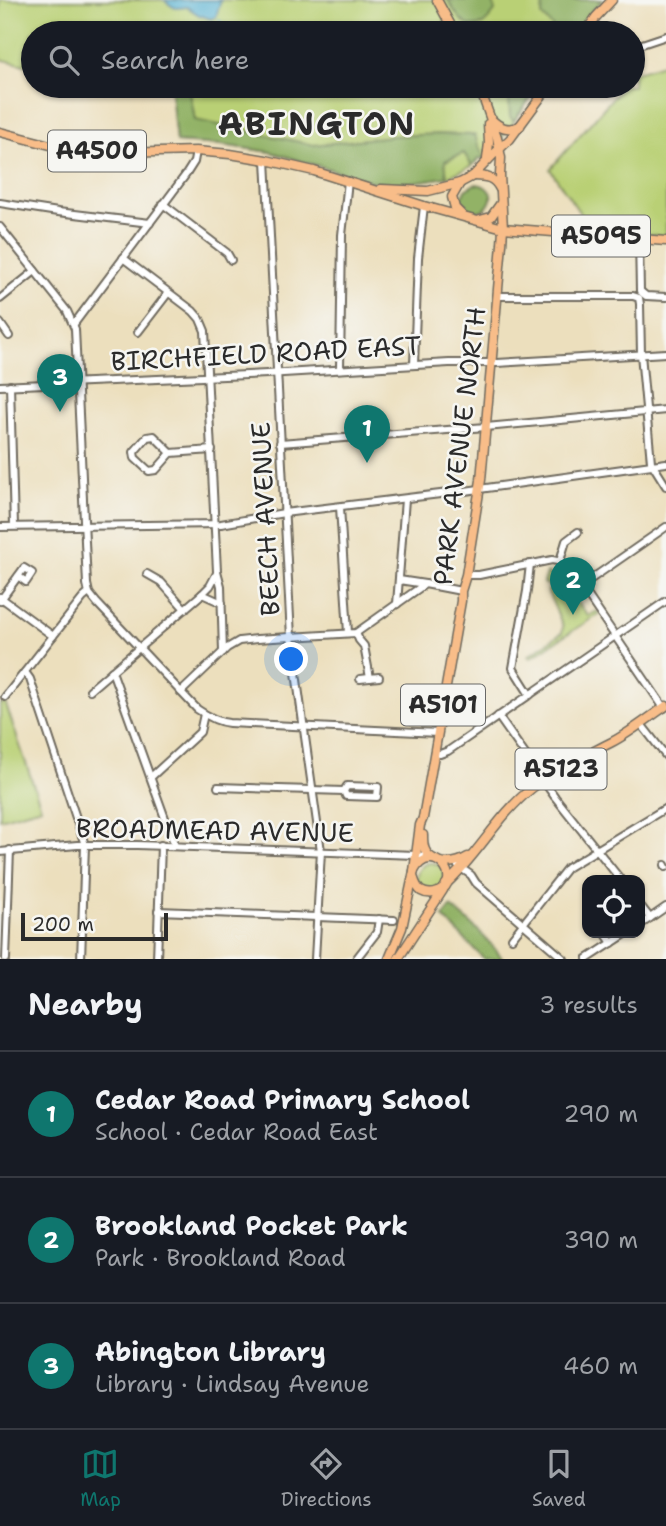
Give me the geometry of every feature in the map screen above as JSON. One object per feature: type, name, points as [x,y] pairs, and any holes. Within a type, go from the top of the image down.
[{"type":"main road","points":[[438,0],[449,21]]},
{"type":"main road","points":[[594,21],[612,0]]},
{"type":"main road","points":[[483,98],[499,148],[501,163]]},
{"type":"main road","name":"A4500","points":[[367,187],[428,191],[460,183],[473,176],[510,139],[540,98]]},
{"type":"main road","points":[[489,117],[507,129],[520,126]]},
{"type":"main road","points":[[486,163],[489,117]]},
{"type":"main road","name":"A4500","points":[[0,132],[54,146],[86,150],[120,153],[196,151],[266,160],[348,181],[478,221]]},
{"type":"main road","name":"A4500","points":[[501,204],[501,163],[510,139]]},
{"type":"main road","points":[[473,176],[492,179],[500,189]]},
{"type":"main road","points":[[460,183],[453,194],[452,203],[464,217]]},
{"type":"main road","points":[[478,221],[491,217],[501,204]]},
{"type":"main road","name":"A5101","points":[[501,204],[502,244]]},
{"type":"main road","name":"A5095","points":[[502,217],[518,229]]},
{"type":"main road","name":"A5095","points":[[478,221],[503,228],[666,241]]},
{"type":"main road","points":[[491,225],[499,232],[502,244]]},
{"type":"main road","points":[[502,244],[508,234],[518,229]]},
{"type":"main road","name":"PARK AVENUE NORTH","points":[[437,860],[423,848],[423,818],[480,489],[502,244]]},
{"type":"main road","name":"A5123","points":[[398,959],[448,883],[514,804],[542,780],[621,737],[665,707]]},
{"type":"main road","name":"PARK AVENUE NORTH","points":[[389,959],[404,920],[423,818]]},
{"type":"main road","points":[[437,860],[447,869],[448,883],[437,892],[425,893],[417,886],[414,874],[417,866],[424,860],[437,860],[458,861],[473,853]]},
{"type":"main road","points":[[404,920],[417,920],[427,914]]},
{"type":"street","points":[[645,43],[666,36]]},
{"type":"street","points":[[74,324],[191,167],[196,151]]},
{"type":"street","name":"BEECH AVENUE","points":[[266,160],[291,636],[321,851],[315,959]]},
{"type":"street","points":[[340,369],[342,235],[348,181]]},
{"type":"street","points":[[0,203],[150,223]]},
{"type":"street","points":[[163,204],[228,253],[231,260]]},
{"type":"street","points":[[414,365],[418,258],[424,206]]},
{"type":"street","points":[[0,228],[74,324],[89,593],[204,714],[224,722],[438,733]]},
{"type":"street","points":[[639,239],[641,354],[646,412],[652,465],[666,486]]},
{"type":"street","points":[[123,258],[193,311],[204,327],[207,338],[223,652]]},
{"type":"street","points":[[0,299],[34,271]]},
{"type":"street","points":[[138,332],[168,293]]},
{"type":"street","points":[[498,296],[666,297]]},
{"type":"street","points":[[0,323],[9,336]]},
{"type":"street","name":"BIRCHFIELD ROAD EAST","points":[[0,386],[666,353]]},
{"type":"street","points":[[10,385],[14,526]]},
{"type":"street","points":[[280,443],[666,410]]},
{"type":"street","points":[[171,453],[154,436],[147,438],[134,452],[135,458],[149,471],[156,470],[171,453],[212,450]]},
{"type":"street","points":[[0,527],[216,524],[666,463]]},
{"type":"street","points":[[397,604],[405,499]]},
{"type":"street","points":[[340,507],[348,633]]},
{"type":"street","points":[[581,586],[666,527]]},
{"type":"street","points":[[560,561],[566,541],[578,532]]},
{"type":"street","points":[[466,575],[479,575],[552,559],[560,561],[581,586],[665,707]]},
{"type":"street","points":[[530,564],[513,668],[530,695]]},
{"type":"street","points":[[90,690],[202,594],[210,586],[217,571]]},
{"type":"street","points":[[147,574],[161,582],[185,609]]},
{"type":"street","points":[[18,576],[1,599],[53,636]]},
{"type":"street","points":[[399,580],[461,591]]},
{"type":"street","points":[[181,692],[223,652],[243,640],[356,633],[425,584]]},
{"type":"street","points":[[5,697],[89,593]]},
{"type":"street","points":[[202,594],[222,603]]},
{"type":"street","points":[[435,753],[448,751],[666,601]]},
{"type":"street","points":[[356,633],[364,646],[370,678]]},
{"type":"street","points":[[112,671],[175,846]]},
{"type":"street","points":[[25,672],[30,679],[85,845],[81,959]]},
{"type":"street","points":[[360,679],[379,677]]},
{"type":"street","points":[[150,777],[200,732],[204,714]]},
{"type":"street","points":[[498,716],[542,780],[617,875]]},
{"type":"street","points":[[642,723],[666,756]]},
{"type":"street","points":[[347,786],[378,787],[377,797],[346,796],[344,791],[347,786]]},
{"type":"street","points":[[218,787],[344,791]]},
{"type":"street","points":[[512,938],[567,868],[666,808]]},
{"type":"street","name":"BROADMEAD AVENUE","points":[[0,852],[85,845],[161,845],[416,855],[462,868]]},
{"type":"street","points":[[157,959],[161,845]]},
{"type":"street","points":[[6,959],[10,850]]},
{"type":"street","points":[[462,868],[473,880]]},
{"type":"street","points":[[448,883],[466,876],[473,880],[564,959]]},
{"type":"street","points":[[645,922],[666,907]]},
{"type":"street","points":[[158,911],[394,920]]},
{"type":"street","points":[[645,912],[650,918]]},
{"type":"street","points":[[356,959],[377,932],[379,919]]},
{"type":"street","points":[[609,938],[612,943]]},
{"type":"street","points":[[587,959],[620,938]]},
{"type":"green space","points":[[0,0],[603,0],[585,21],[21,21],[21,64],[0,59]]},
{"type":"green space","points":[[448,0],[493,0],[495,11],[487,21],[462,21]]},
{"type":"green space","points":[[543,0],[603,0],[585,21],[547,21],[542,16]]},
{"type":"green space","points":[[666,63],[666,236],[585,229],[586,222],[550,169],[612,98],[645,98],[645,69]]},
{"type":"green space","points":[[172,98],[530,98],[485,159],[479,158],[472,166],[447,177],[393,185],[370,181],[271,152],[176,142]]},
{"type":"green space","points":[[172,98],[191,98],[195,120],[314,145],[392,136],[475,135],[485,159],[479,158],[472,166],[464,153],[445,161],[447,177],[393,185],[370,181],[271,152],[176,142]]},
{"type":"green space","points":[[509,98],[530,98],[514,121],[510,117]]},
{"type":"green space","points":[[475,184],[486,187],[491,196],[486,208],[477,211],[469,209],[460,199],[465,190]]},
{"type":"green space","points":[[547,573],[559,578],[588,616],[597,611],[599,614],[530,658],[528,656],[562,633],[563,626],[548,592],[550,586],[544,583]]},
{"type":"green space","points":[[5,702],[41,807],[0,819],[0,705]]},
{"type":"green space","points":[[431,863],[441,867],[445,877],[441,887],[431,891],[421,887],[417,877],[421,867]]},
{"type":"green space","points":[[451,907],[479,931],[503,959],[484,959],[443,917]]},
{"type":"water","points":[[164,0],[221,0],[216,17],[211,19],[187,7],[175,8]]},
{"type":"place","name":"Abington Library","points":[[60,412]]},
{"type":"place","name":"Cedar Road Primary School","points":[[367,463]]},
{"type":"place","name":"Brookland Pocket Park","points":[[573,615]]},
{"type":"district","name":"ABINGTON","points":[[317,123]]}]
